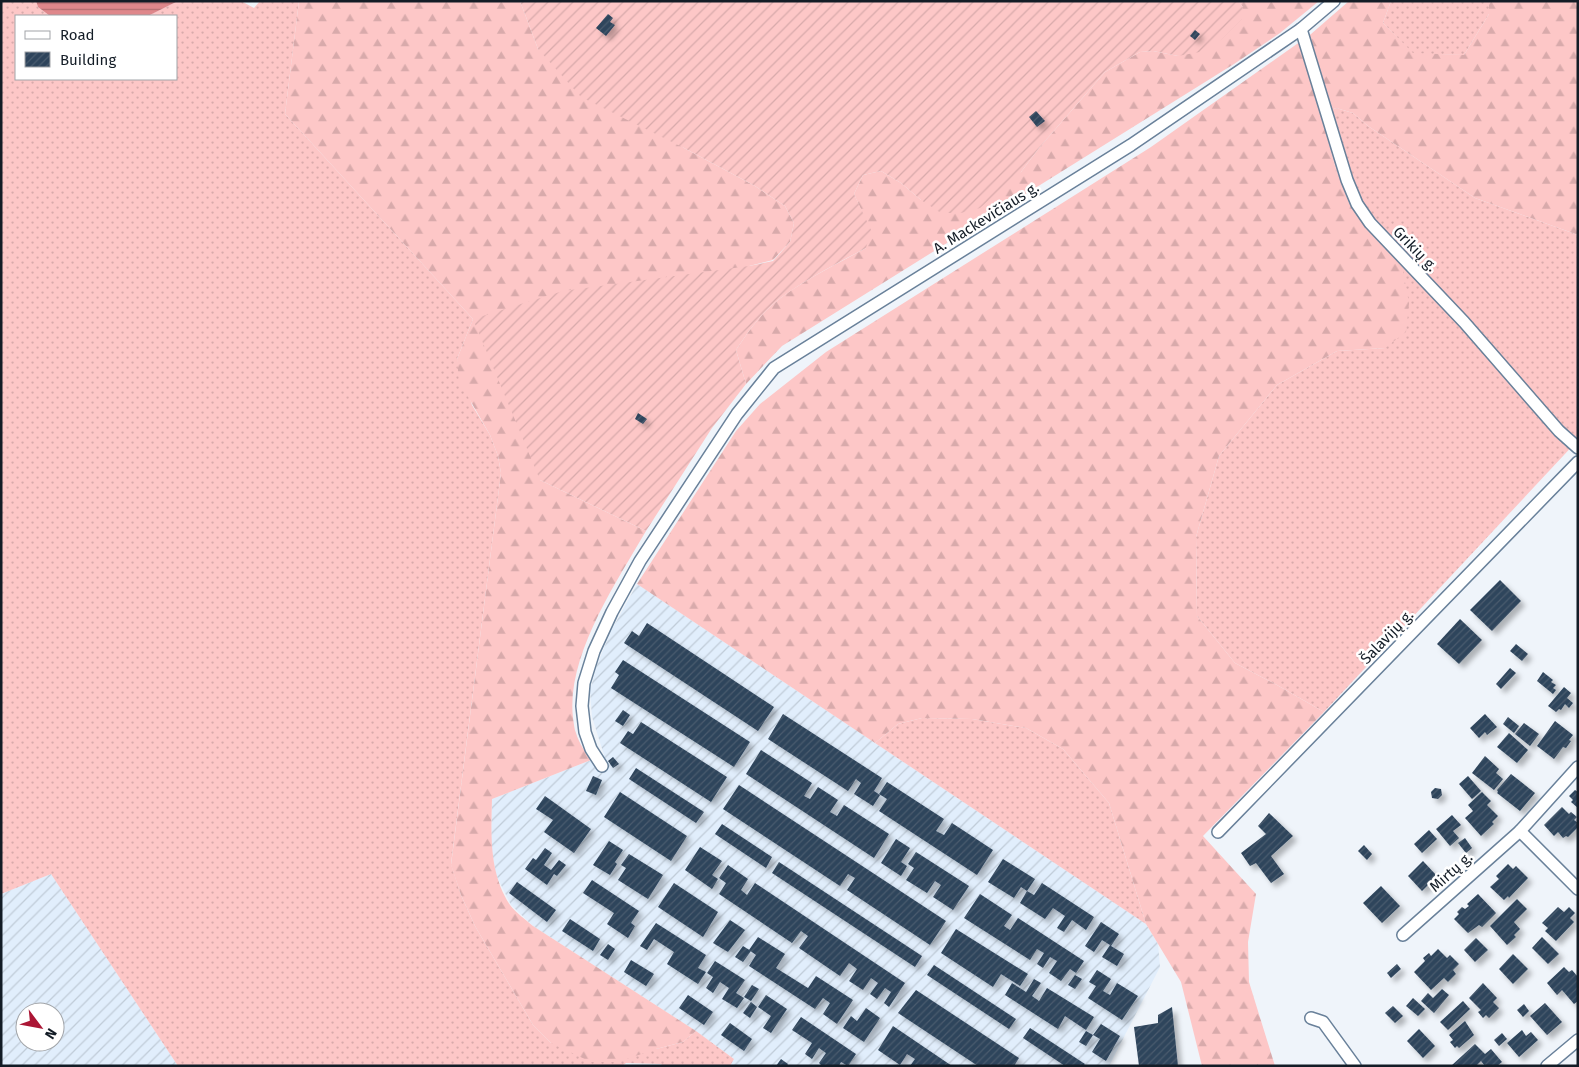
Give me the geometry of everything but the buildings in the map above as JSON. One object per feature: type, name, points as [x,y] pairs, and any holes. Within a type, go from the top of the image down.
[{"type":"street","name":"A. Mackevičiaus g.","points":[[602,766],[591,749],[582,706],[584,683],[594,651],[612,612],[640,561],[737,414],[774,368],[1131,145],[1302,28],[1334,1]]},
{"type":"street","name":"Grikių g.","points":[[1302,28],[1347,180],[1357,204],[1370,223],[1464,322],[1559,431],[1578,448]]},
{"type":"street","name":"Šalavijų g.","points":[[1218,832],[1578,462]]},
{"type":"street","name":"Mirtų g.","points":[[1403,935],[1520,831],[1578,767]]},
{"type":"street","points":[[1520,831],[1578,889]]},
{"type":"street","points":[[1311,1018],[1323,1022],[1355,1066]]},
{"type":"street","points":[[1547,1066],[1578,1040]]},
{"type":"shaded area","points":[[36,1],[178,1],[150,15],[49,15],[38,7]]},
{"type":"shaded area","points":[[637,584],[1146,924],[1158,944],[1160,967],[1109,1066],[730,1066],[734,1059],[696,1031],[533,926],[511,905],[496,875],[491,845],[492,799],[604,755],[592,717],[590,691],[597,665],[611,631]]},
{"type":"shaded area","points":[[51,874],[178,1066],[1,1066],[1,894]]},
{"type":"green space","points":[[1,1],[36,1],[38,7],[49,15],[15,15],[15,80],[178,80],[178,15],[150,15],[178,1],[241,1],[254,8],[260,1],[299,1],[285,114],[473,319],[457,359],[472,405],[490,435],[498,456],[501,473],[451,864],[461,895],[475,926],[533,1025],[551,1043],[656,1049],[683,1042],[696,1031],[734,1059],[730,1066],[663,1066],[661,1064],[626,1063],[622,1066],[178,1066],[51,874],[1,894]]},
{"type":"green space","points":[[299,1],[520,1],[538,49],[684,148],[755,186],[785,206],[794,223],[790,242],[773,260],[749,266],[540,480],[646,531],[596,621],[585,645],[577,670],[573,694],[574,726],[580,744],[591,760],[492,799],[491,826],[495,867],[503,893],[510,905],[533,926],[696,1031],[683,1042],[618,1062],[591,1062],[551,1043],[533,1025],[475,926],[461,895],[451,865],[501,473],[498,456],[490,435],[459,381],[457,359],[473,319],[285,114]]},
{"type":"green space","points":[[520,1],[1238,1],[1243,7],[1242,19],[1222,39],[1205,51],[1178,56],[1153,51],[1140,52],[1105,72],[1039,148],[1021,172],[980,208],[961,213],[941,213],[921,200],[901,183],[881,171],[863,175],[854,194],[871,230],[866,248],[793,289],[772,305],[752,326],[736,350],[746,384],[712,428],[646,531],[540,480],[473,319],[563,291],[749,266],[773,261],[790,242],[794,223],[785,206],[755,186],[581,97],[538,49]]},
{"type":"green space","points":[[1238,1],[1319,1],[1280,33],[1234,64],[782,346],[746,384],[736,350],[762,315],[794,289],[866,248],[862,212],[854,194],[863,175],[881,171],[901,183],[921,200],[1021,172],[1039,148],[1105,72],[1140,52],[1153,51],[1178,56],[1243,7]]},
{"type":"green space","points":[[1349,1],[1391,1],[1383,23],[1413,53],[1464,55],[1489,14],[1489,1],[1578,1],[1578,235],[1475,198],[1368,126],[1353,113],[1336,108],[1321,114],[1335,166],[1349,203],[1363,224],[1402,266],[1409,303],[1406,332],[1385,348],[1337,351],[1277,385],[1219,456],[1196,537],[1197,616],[1235,663],[1324,712],[1203,836],[1256,894],[1248,942],[1249,982],[1275,1066],[1202,1066],[1181,982],[1146,924],[1109,803],[1063,749],[1026,728],[972,719],[922,718],[898,724],[875,743],[637,584],[736,431],[760,404],[826,352],[1151,147],[1311,34]]},
{"type":"green space","points":[[1391,1],[1489,1],[1489,14],[1464,55],[1413,54],[1383,23]]},
{"type":"green space","points":[[1336,108],[1353,113],[1368,126],[1475,198],[1578,235],[1578,440],[1324,712],[1235,663],[1197,616],[1196,537],[1219,456],[1277,385],[1337,351],[1385,348],[1363,224],[1349,203],[1335,166],[1321,114]]},
{"type":"green space","points":[[922,718],[972,719],[1026,728],[1063,749],[1109,803],[1146,924],[875,743],[898,724]]}]
